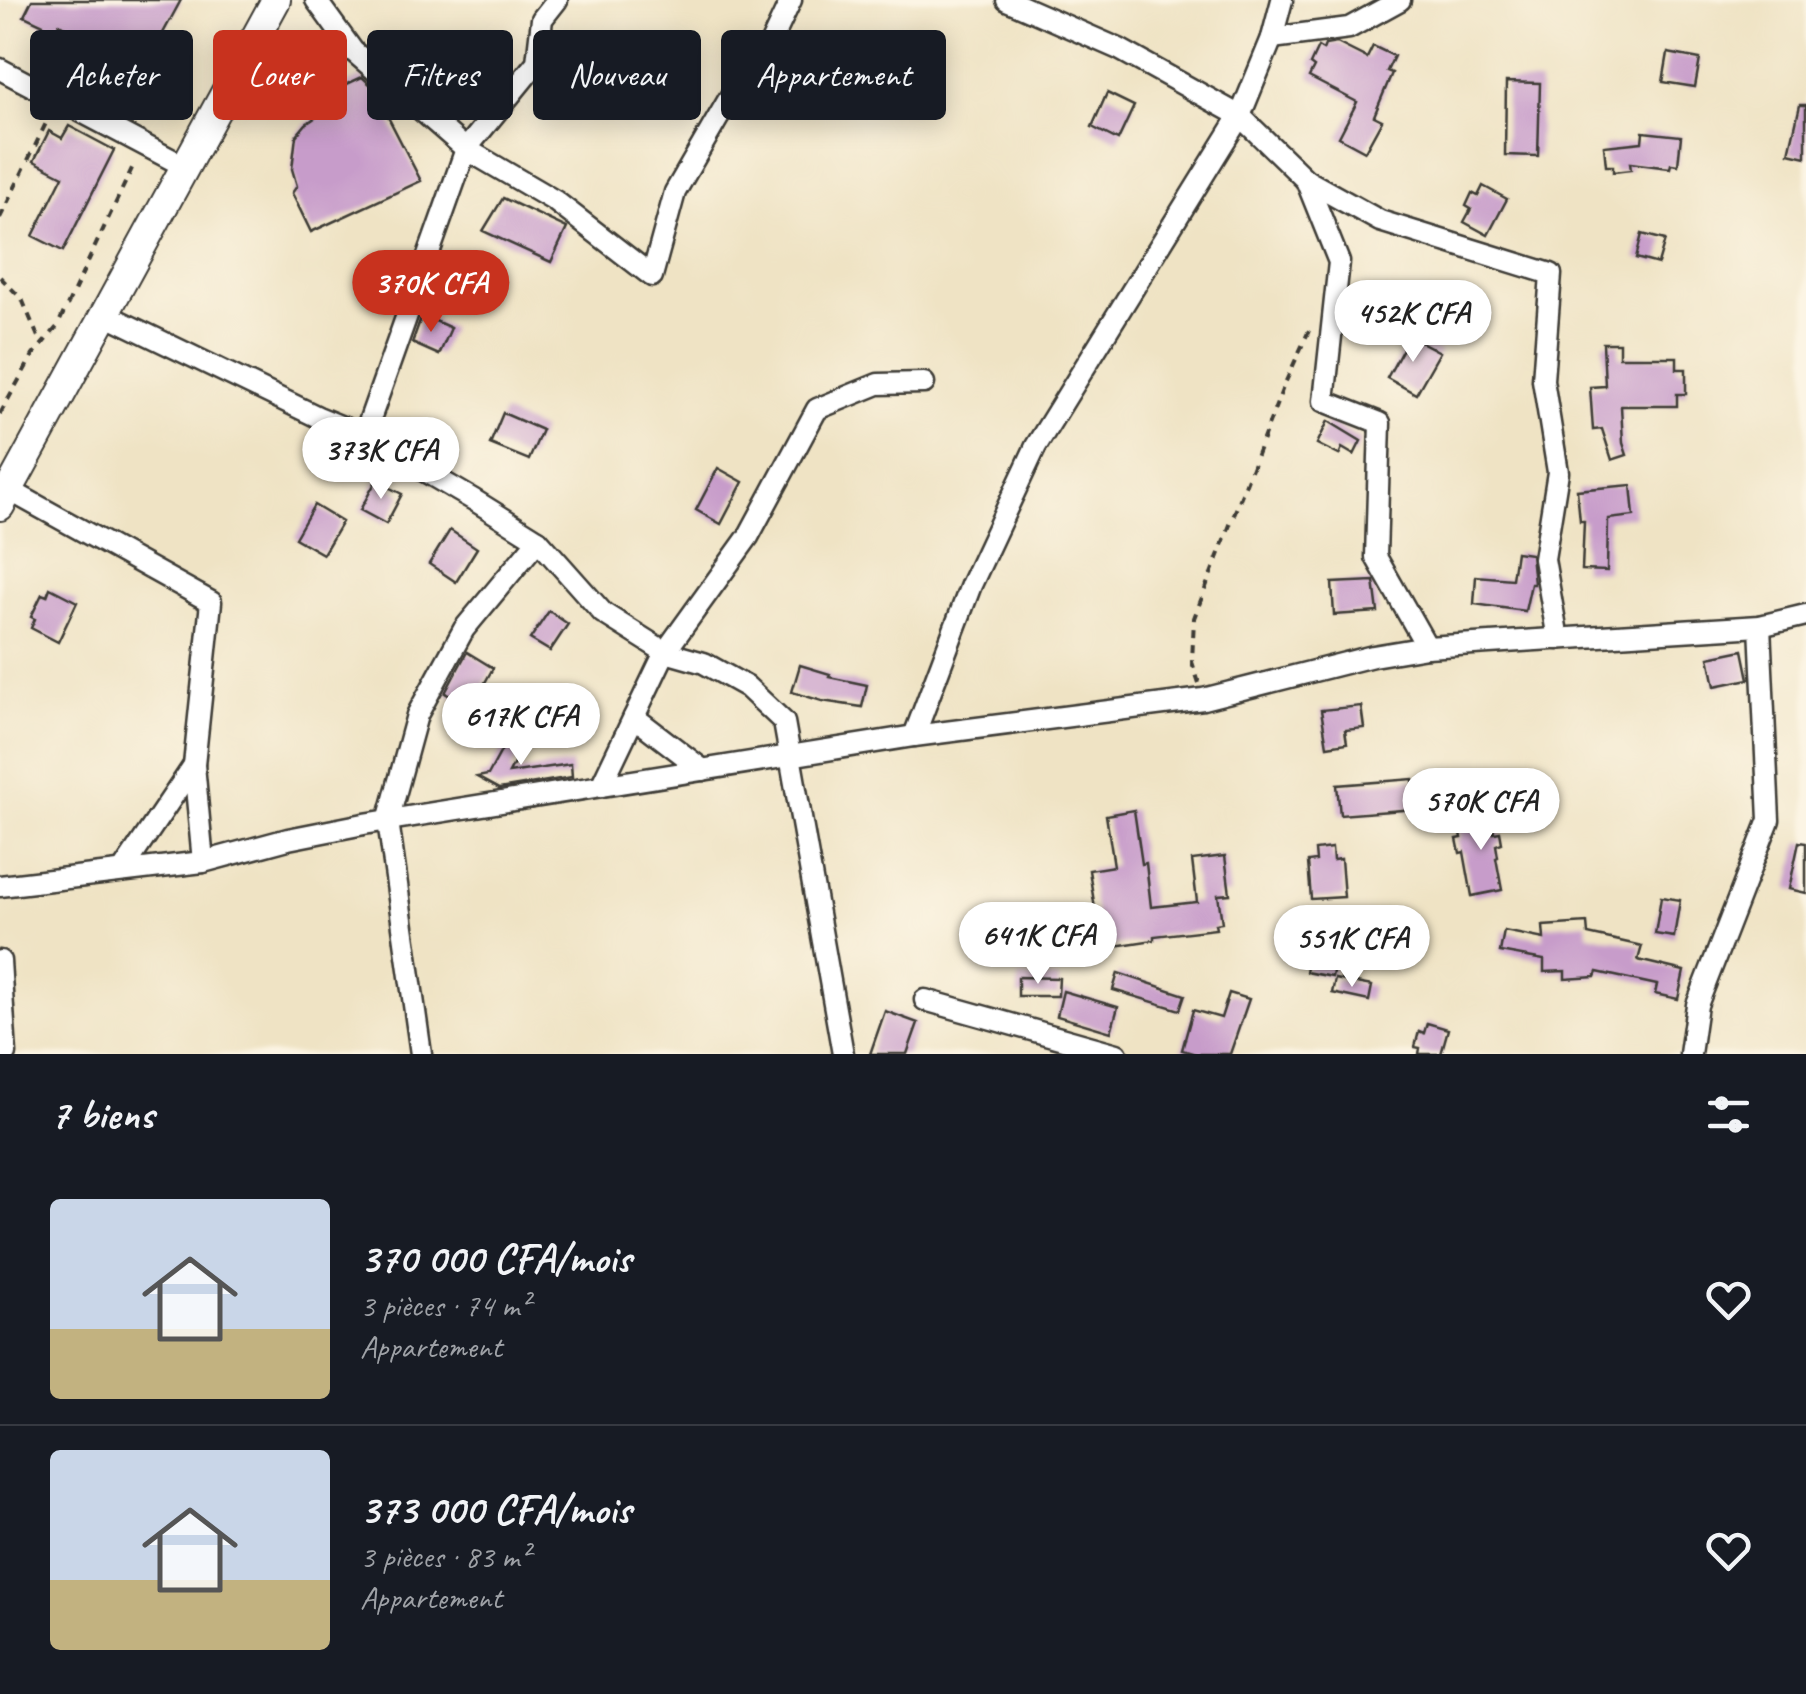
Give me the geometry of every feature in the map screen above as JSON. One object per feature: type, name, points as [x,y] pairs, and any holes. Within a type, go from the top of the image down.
[{"type":"highway","points":[[4,498],[276,0]]},
{"type":"street","points":[[316,0],[353,51],[466,149],[555,200],[652,276],[675,192],[733,92],[768,50],[791,0]]},
{"type":"street","points":[[364,436],[466,149],[537,62],[542,19],[557,0]]},
{"type":"street","points":[[1007,0],[1119,49],[1240,116],[1306,180],[1380,222],[1550,274],[1543,380],[1558,472],[1544,559],[1558,639]]},
{"type":"street","points":[[914,736],[971,585],[1036,446],[1240,116],[1272,38],[1282,0]]},
{"type":"street","points":[[1272,38],[1349,28],[1400,0]]},
{"type":"street","points":[[0,69],[30,85]]},
{"type":"street","points":[[97,120],[184,166]]},
{"type":"street","points":[[1306,180],[1339,262],[1324,401],[1380,423],[1376,557],[1427,647]]},
{"type":"street","points":[[105,314],[364,436],[538,540],[603,613],[665,652],[704,663],[748,687],[784,722],[842,1054]]},
{"type":"street","points":[[602,786],[665,652],[748,537],[817,409],[878,384],[924,383]]},
{"type":"street","points":[[4,498],[211,602],[194,765],[203,862]]},
{"type":"street","points":[[422,1054],[388,821],[418,715],[464,629],[538,540]]},
{"type":"street","points":[[0,886],[203,862],[288,839],[388,821],[914,736],[1203,699],[1373,656],[1427,647],[1760,626],[1806,615]]},
{"type":"street","points":[[1690,1054],[1697,1005],[1769,820],[1760,626]]},
{"type":"street","points":[[634,717],[703,770]]},
{"type":"street","points":[[124,870],[194,765]]},
{"type":"street","points":[[0,960],[6,1054]]},
{"type":"street","points":[[924,1000],[1117,1054]]},
{"type":"path","points":[[0,218],[47,120]]},
{"type":"path","points":[[0,414],[41,345],[57,327],[82,280],[143,144]]},
{"type":"path","points":[[0,277],[22,299],[41,345]]},
{"type":"path","points":[[1203,699],[1192,662],[1194,618],[1282,390],[1313,322]]},
{"type":"building","points":[[32,0],[181,0],[165,30],[71,30],[59,24],[54,30],[24,16]]},
{"type":"building","points":[[1337,43],[1367,58],[1373,46],[1394,56],[1387,71],[1392,73],[1374,116],[1382,120],[1365,151],[1339,137],[1357,102],[1309,77],[1318,47],[1323,50],[1325,45]]},
{"type":"building","points":[[1668,53],[1700,59],[1695,87],[1663,82]]},
{"type":"building","points":[[362,77],[367,82],[367,120],[390,120],[421,181],[311,232],[292,193],[297,186],[292,169],[296,136],[312,120],[347,120],[347,84]]},
{"type":"building","points":[[1506,82],[1540,83],[1538,156],[1505,155]]},
{"type":"building","points":[[1107,93],[1134,106],[1118,140],[1092,127]]},
{"type":"building","points":[[1800,105],[1806,105],[1806,157],[1789,153]]},
{"type":"building","points":[[69,126],[114,150],[63,251],[33,236],[63,176],[34,161],[49,131],[62,138]]},
{"type":"building","points":[[1643,132],[1681,136],[1678,165],[1671,164],[1670,168],[1630,163],[1631,170],[1613,172],[1613,166],[1606,166],[1604,146],[1642,142]]},
{"type":"building","points":[[1483,186],[1507,199],[1488,235],[1464,222],[1471,209],[1466,206],[1472,193],[1478,196]]},
{"type":"building","points":[[503,198],[567,228],[551,262],[483,231]]},
{"type":"building","points":[[1642,234],[1665,240],[1658,264],[1636,258]]},
{"type":"building","points":[[422,315],[451,328],[439,355],[412,343]]},
{"type":"building","points":[[1410,336],[1440,352],[1416,394],[1387,378]]},
{"type":"building","points":[[1603,343],[1619,343],[1619,357],[1677,357],[1677,369],[1686,369],[1686,394],[1677,394],[1677,406],[1621,406],[1627,455],[1612,460],[1602,429],[1593,430],[1590,387],[1605,386]]},
{"type":"building","points":[[503,413],[542,430],[529,460],[490,444]]},
{"type":"building","points":[[1328,421],[1361,441],[1354,455],[1342,448],[1339,455],[1317,444]]},
{"type":"building","points":[[718,468],[743,482],[721,524],[696,510]]},
{"type":"building","points":[[376,481],[402,494],[386,524],[360,510]]},
{"type":"building","points":[[1631,485],[1634,516],[1608,519],[1607,571],[1582,570],[1584,521],[1580,521],[1577,490]]},
{"type":"building","points":[[314,505],[342,522],[323,554],[295,538]]},
{"type":"building","points":[[450,530],[477,548],[456,582],[429,564]]},
{"type":"building","points":[[1516,552],[1531,554],[1534,584],[1525,611],[1474,604],[1476,576],[1512,579]]},
{"type":"building","points":[[1374,581],[1378,612],[1334,615],[1332,583]]},
{"type":"building","points":[[50,588],[77,602],[58,642],[31,628],[35,619],[31,617],[42,594],[47,596]]},
{"type":"building","points":[[549,611],[568,624],[550,651],[530,639]]},
{"type":"building","points":[[1743,650],[1749,679],[1715,686],[1709,657]]},
{"type":"building","points":[[467,652],[493,668],[471,708],[445,693]]},
{"type":"building","points":[[800,665],[830,674],[829,677],[867,685],[862,707],[792,692]]},
{"type":"building","points":[[1361,706],[1364,728],[1345,730],[1347,743],[1327,746],[1321,710]]},
{"type":"building","points":[[512,731],[527,739],[509,773],[571,764],[572,777],[499,789],[477,777],[488,775]]},
{"type":"building","points":[[1413,779],[1415,809],[1340,815],[1337,785]]},
{"type":"building","points":[[1134,810],[1151,907],[1197,902],[1192,860],[1225,856],[1230,894],[1218,895],[1222,923],[1215,924],[1216,929],[1154,936],[1154,940],[1101,948],[1089,870],[1114,866],[1106,815]]},
{"type":"building","points":[[1490,810],[1494,833],[1500,832],[1502,843],[1496,845],[1496,858],[1502,890],[1472,896],[1464,852],[1460,853],[1457,839],[1462,838],[1460,827],[1468,826],[1466,813]]},
{"type":"building","points":[[1799,842],[1806,843],[1806,893],[1789,889]]},
{"type":"building","points":[[1332,848],[1333,860],[1341,859],[1344,897],[1311,899],[1308,862],[1316,861],[1315,850]]},
{"type":"building","points":[[1661,897],[1680,900],[1674,937],[1655,934]]},
{"type":"building","points":[[1587,923],[1588,934],[1642,946],[1638,960],[1684,971],[1678,999],[1655,994],[1657,985],[1597,972],[1595,977],[1565,979],[1565,971],[1544,972],[1544,960],[1500,952],[1504,931],[1544,939],[1543,926]]},
{"type":"building","points":[[1310,951],[1336,956],[1332,977],[1306,972]]},
{"type":"building","points":[[1118,973],[1185,995],[1180,1010],[1113,990]]},
{"type":"building","points":[[1018,977],[1059,978],[1058,996],[1018,996]]},
{"type":"building","points":[[1335,979],[1372,986],[1369,1001],[1332,993]]},
{"type":"building","points":[[1063,991],[1118,1007],[1111,1032],[1057,1016]]},
{"type":"building","points":[[1229,993],[1249,999],[1230,1054],[1182,1050],[1193,1010],[1221,1018]]},
{"type":"building","points":[[885,1011],[918,1023],[907,1054],[870,1054]]},
{"type":"building","points":[[1427,1023],[1448,1029],[1441,1054],[1419,1054],[1420,1048],[1415,1047],[1419,1031],[1424,1033]]}]
